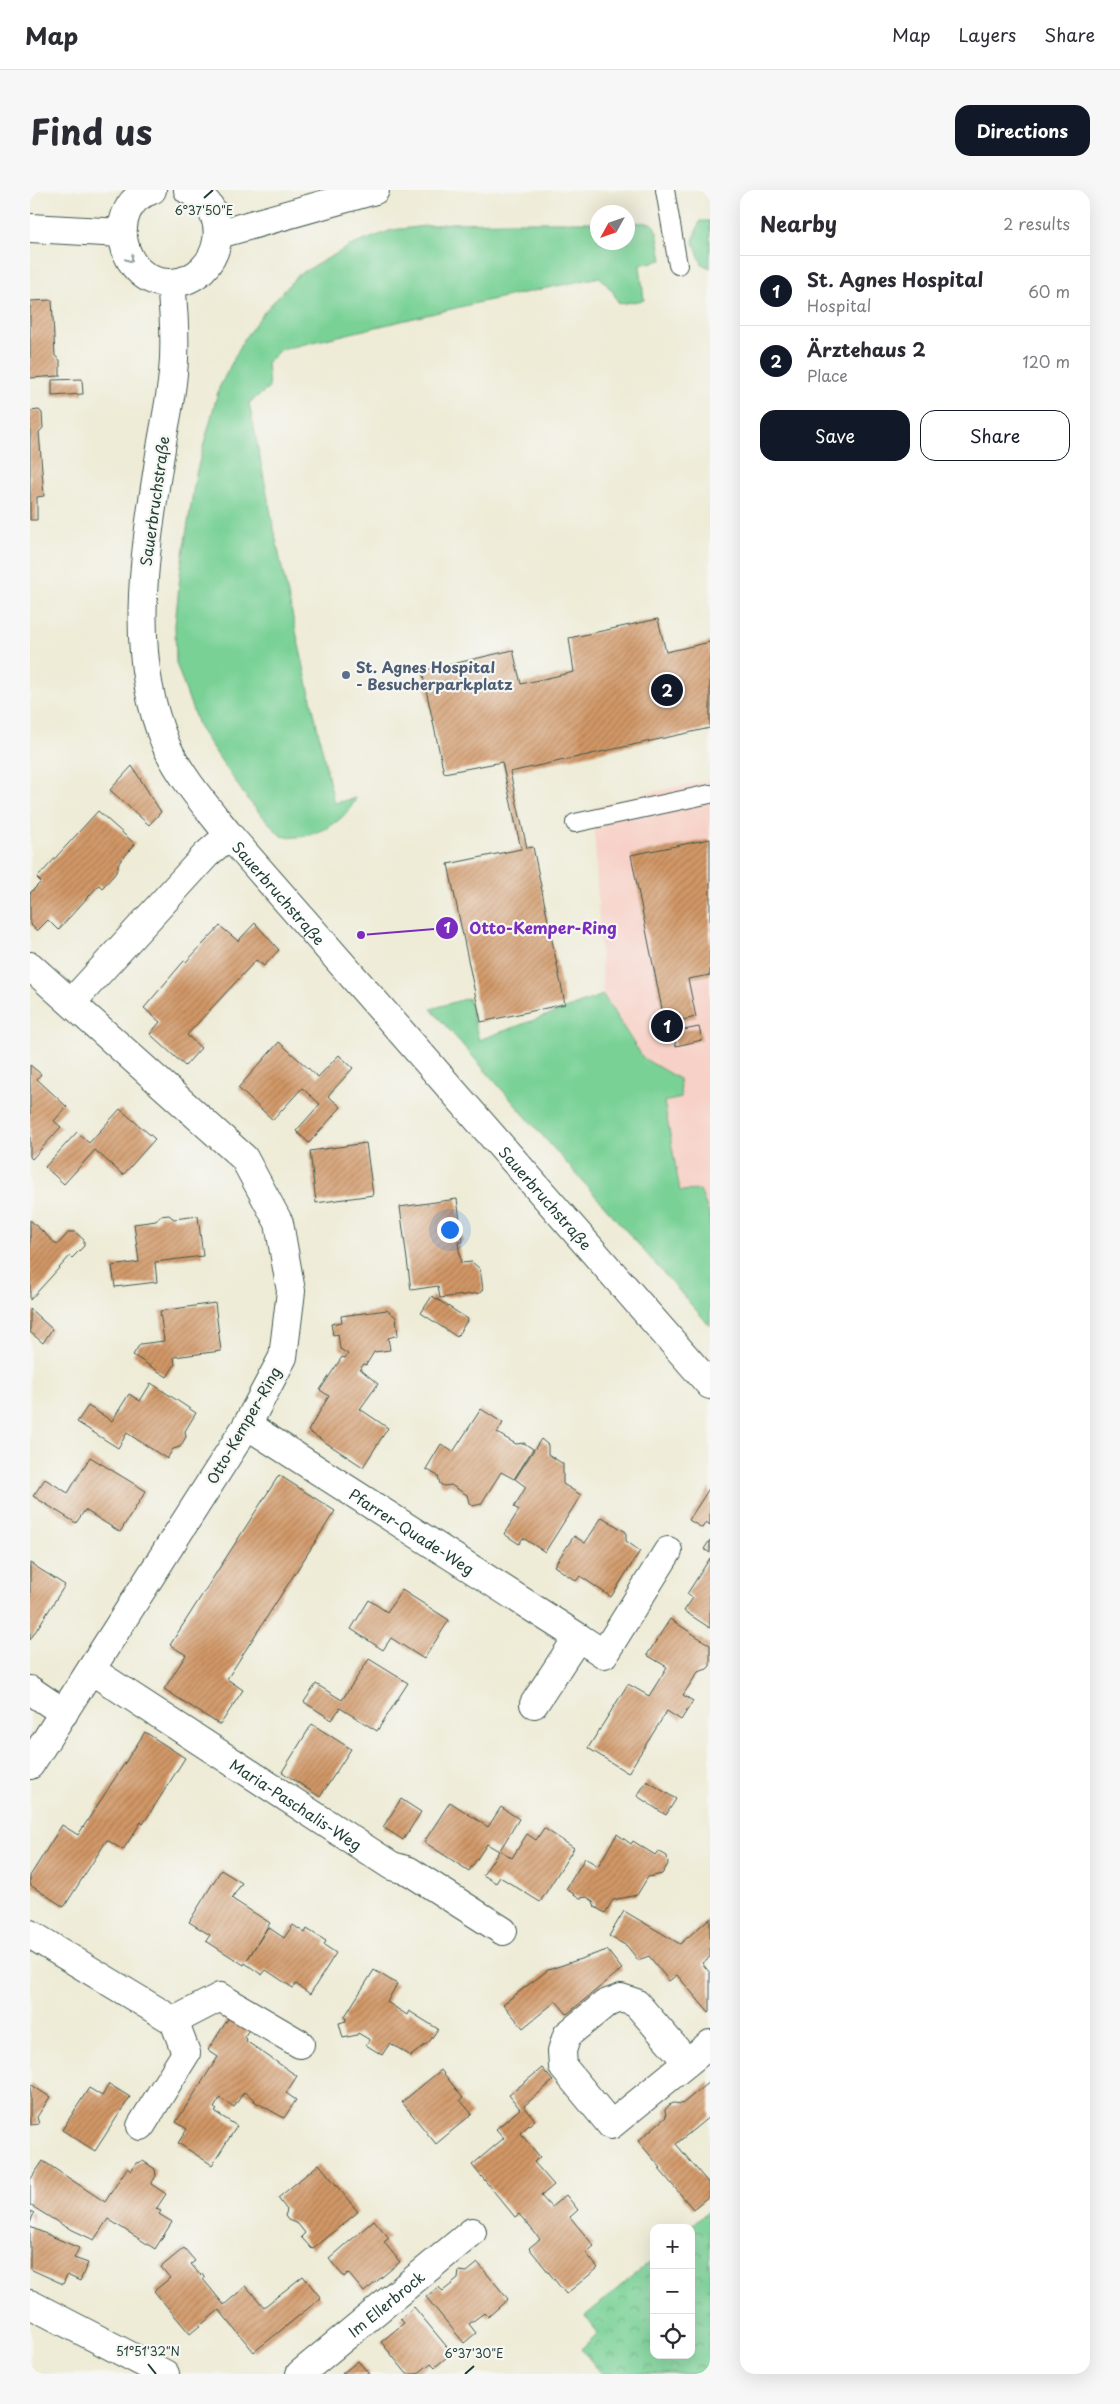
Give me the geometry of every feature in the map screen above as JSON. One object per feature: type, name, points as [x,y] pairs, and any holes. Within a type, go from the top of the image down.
[{"type":"street","points":[[152,190],[134,202],[125,217],[122,233],[124,250],[131,263],[142,274],[154,280],[171,283],[186,280],[199,273],[210,262],[216,249],[219,234],[216,218],[208,204],[195,193],[188,190]]},
{"type":"street","points":[[219,234],[375,190]]},
{"type":"street","points":[[30,228],[122,233]]},
{"type":"street","name":"Sauerbruchstraße","points":[[171,283],[175,328],[173,374],[144,578],[142,646],[149,698],[167,747],[192,788],[229,835],[710,1385]]},
{"type":"street","points":[[72,1002],[206,855],[229,835]]},
{"type":"street","name":"Otto-Kemper-Ring","points":[[30,966],[244,1158],[279,1223],[291,1291],[282,1357],[247,1425],[30,1765]]},
{"type":"street","name":"Pfarrer-Quade-Weg","points":[[247,1425],[604,1654],[668,1551]]},
{"type":"street","points":[[534,1704],[578,1637]]},
{"type":"street","name":"Maria-Paschalis-Weg","points":[[91,1670],[392,1866],[410,1871],[502,1932]]},
{"type":"street","points":[[30,1690],[64,1713]]},
{"type":"street","points":[[30,1934],[174,2021],[186,2053],[141,2126]]},
{"type":"street","points":[[174,2021],[220,1997],[300,2044]]},
{"type":"street","points":[[687,2062],[636,2003],[621,1998],[605,2004],[567,2034],[562,2051],[563,2067],[611,2125],[710,2044]]},
{"type":"street","name":"Im Ellerbrock","points":[[300,2374],[472,2232]]},
{"type":"street","points":[[30,2304],[165,2374]]},
{"type":"lane","points":[[664,190],[678,265]]},
{"type":"lane","points":[[575,823],[626,810],[710,794]]},
{"type":"shaded area","points":[[710,780],[710,1216],[700,1190],[681,1191],[663,1102],[679,1079],[643,1058],[603,995],[593,808],[639,795]]},
{"type":"green space","points":[[700,221],[710,221],[710,268],[702,264],[693,241]]},
{"type":"green space","points":[[590,222],[590,250],[635,250],[635,222],[652,223],[657,232],[662,260],[640,265],[644,300],[619,304],[613,292],[600,277],[481,302],[280,350],[267,363],[269,388],[249,403],[280,559],[334,803],[356,798],[344,816],[325,829],[303,836],[281,836],[248,800],[199,728],[176,663],[175,625],[181,566],[196,474],[219,388],[244,339],[265,311],[298,275],[350,246],[392,230],[451,223]]},
{"type":"green space","points":[[603,995],[643,1058],[679,1079],[681,1098],[664,1102],[680,1191],[700,1190],[710,1216],[710,1326],[431,1009],[468,998],[479,1040]]},
{"type":"green space","points":[[710,2210],[710,2374],[602,2374],[581,2349],[598,2333],[585,2316],[650,2261],[650,2359],[695,2359],[694,2224]]},
{"type":"building","points":[[52,300],[55,356],[60,360],[60,376],[30,378],[30,301]]},
{"type":"building","points":[[82,379],[83,394],[52,396],[52,380]]},
{"type":"building","points":[[39,410],[42,413],[43,428],[39,432],[44,496],[37,497],[37,520],[30,520],[30,411]]},
{"type":"building","points":[[658,619],[666,652],[710,642],[710,728],[510,772],[527,848],[533,847],[565,1004],[481,1022],[448,864],[521,849],[502,762],[444,773],[422,671],[513,650],[521,684],[574,672],[569,638]]},
{"type":"building","points":[[132,766],[161,812],[149,825],[110,790]]},
{"type":"building","points":[[98,811],[135,844],[118,864],[118,869],[114,875],[102,888],[99,885],[58,930],[48,920],[37,931],[30,924],[30,893],[41,882],[37,878]]},
{"type":"building","points":[[710,839],[710,975],[688,979],[696,1017],[665,1024],[631,855]]},
{"type":"building","points":[[255,923],[279,950],[264,966],[256,960],[187,1035],[201,1048],[185,1066],[150,1034],[160,1022],[144,1008],[184,961],[186,962],[220,926],[238,941]]},
{"type":"building","points":[[699,1027],[702,1040],[676,1046],[673,1032]]},
{"type":"building","points":[[279,1042],[318,1077],[339,1055],[353,1068],[328,1096],[341,1107],[309,1143],[296,1131],[320,1104],[302,1088],[273,1120],[238,1088]]},
{"type":"building","points":[[30,1065],[41,1074],[37,1079],[67,1107],[54,1121],[61,1127],[32,1159],[30,1157]]},
{"type":"building","points":[[120,1109],[155,1139],[123,1175],[95,1150],[64,1184],[45,1167],[77,1132],[89,1143]]},
{"type":"building","points":[[366,1143],[373,1195],[316,1203],[310,1151]]},
{"type":"building","points":[[457,1199],[463,1242],[458,1242],[461,1263],[472,1262],[480,1269],[483,1289],[480,1293],[440,1298],[438,1286],[411,1290],[400,1207]]},
{"type":"building","points":[[169,1215],[174,1219],[198,1216],[203,1256],[155,1262],[157,1282],[115,1287],[112,1266],[139,1262],[134,1224],[156,1221],[160,1216]]},
{"type":"building","points":[[30,1220],[57,1245],[69,1232],[75,1232],[84,1240],[84,1246],[72,1258],[70,1256],[30,1300]]},
{"type":"building","points":[[432,1296],[468,1319],[457,1337],[421,1313]]},
{"type":"building","points":[[215,1303],[221,1351],[174,1357],[175,1364],[167,1377],[133,1355],[140,1344],[164,1341],[160,1311]]},
{"type":"building","points":[[30,1309],[52,1329],[43,1343],[30,1332]]},
{"type":"building","points":[[387,1310],[396,1317],[398,1335],[388,1338],[390,1350],[374,1352],[366,1365],[364,1364],[360,1369],[378,1384],[360,1409],[388,1428],[363,1467],[308,1431],[329,1396],[320,1390],[342,1357],[345,1358],[348,1354],[340,1349],[338,1334],[333,1335],[331,1324],[342,1322],[341,1316]]},
{"type":"building","points":[[151,1383],[196,1413],[185,1431],[186,1437],[180,1447],[173,1449],[167,1459],[127,1433],[118,1448],[77,1422],[88,1406],[112,1421],[129,1394],[140,1401]]},
{"type":"building","points":[[481,1409],[503,1423],[497,1433],[516,1444],[524,1443],[533,1449],[514,1479],[501,1472],[481,1504],[473,1506],[469,1503],[467,1495],[451,1485],[444,1486],[440,1484],[438,1476],[426,1469],[441,1444],[453,1452]]},
{"type":"building","points":[[541,1439],[548,1445],[548,1454],[563,1464],[563,1484],[581,1495],[545,1552],[523,1538],[519,1544],[504,1534],[519,1510],[514,1507],[526,1487],[515,1479]]},
{"type":"building","points":[[90,1457],[146,1491],[120,1532],[85,1510],[76,1523],[33,1496],[45,1479],[68,1493]]},
{"type":"building","points":[[279,1475],[335,1511],[227,1679],[243,1690],[220,1725],[164,1689],[186,1655],[170,1645]]},
{"type":"building","points":[[710,1487],[710,1525],[706,1522],[702,1528],[689,1520]]},
{"type":"building","points":[[602,1517],[626,1532],[626,1541],[640,1551],[611,1597],[580,1576],[576,1581],[554,1566],[574,1536],[585,1543]]},
{"type":"building","points":[[710,1540],[710,1553],[704,1549]]},
{"type":"building","points":[[710,1558],[710,1628],[684,1611],[693,1598],[687,1594]]},
{"type":"building","points":[[30,1563],[65,1585],[30,1640]]},
{"type":"building","points":[[402,1590],[449,1620],[424,1659],[391,1638],[383,1650],[351,1629],[369,1600],[387,1612]]},
{"type":"building","points":[[670,1619],[710,1645],[710,1666],[698,1672],[683,1695],[693,1701],[681,1720],[667,1711],[628,1773],[588,1748],[628,1684],[649,1696],[667,1667],[647,1655]]},
{"type":"building","points":[[369,1659],[408,1683],[377,1731],[340,1708],[332,1720],[304,1702],[316,1684],[342,1700]]},
{"type":"building","points":[[312,1724],[351,1749],[320,1797],[282,1772]]},
{"type":"building","points":[[145,1732],[185,1758],[143,1824],[141,1822],[123,1850],[107,1840],[64,1907],[30,1885],[30,1876],[62,1825],[78,1835]]},
{"type":"building","points":[[647,1781],[676,1799],[666,1815],[637,1796]]},
{"type":"building","points":[[401,1799],[421,1812],[403,1840],[383,1827]]},
{"type":"building","points":[[450,1802],[488,1827],[501,1807],[519,1819],[500,1850],[512,1858],[527,1834],[536,1840],[544,1828],[574,1848],[540,1902],[500,1877],[496,1883],[483,1875],[499,1851],[487,1844],[469,1871],[424,1842]]},
{"type":"building","points":[[617,1834],[631,1844],[633,1841],[655,1855],[658,1851],[667,1856],[668,1864],[662,1874],[648,1877],[637,1895],[613,1900],[605,1913],[595,1907],[593,1901],[587,1897],[580,1898],[566,1889],[585,1858],[598,1866]]},
{"type":"building","points":[[221,1870],[242,1883],[232,1898],[270,1923],[247,1960],[268,1927],[284,1938],[293,1925],[305,1933],[307,1929],[326,1941],[324,1945],[336,1953],[310,1994],[296,1984],[293,1988],[266,1970],[262,1975],[245,1963],[244,1965],[206,1941],[210,1935],[189,1922]]},
{"type":"building","points":[[624,1911],[680,1944],[710,1918],[710,1957],[702,1963],[710,1973],[709,2013],[677,1975],[669,1981],[649,1956],[638,1960],[627,1946],[609,1936]]},
{"type":"building","points":[[607,1950],[622,1969],[567,2014],[556,2001],[523,2028],[503,2004],[548,1970]]},
{"type":"building","points":[[374,1970],[397,1984],[387,2002],[407,2015],[409,2011],[438,2029],[429,2042],[411,2056],[390,2043],[382,2055],[366,2045],[370,2040],[358,2033],[357,2035],[343,2038],[339,2023],[346,2021],[345,2016]]},
{"type":"building","points":[[231,2014],[251,2027],[244,2037],[247,2039],[246,2041],[297,2076],[286,2093],[296,2100],[284,2118],[254,2101],[244,2092],[234,2107],[220,2098],[214,2108],[217,2110],[215,2112],[237,2126],[212,2165],[178,2143],[187,2129],[176,2122],[218,2057],[208,2050]]},
{"type":"building","points":[[542,2068],[553,2081],[524,2106],[535,2120],[520,2133],[540,2157],[534,2162],[554,2185],[541,2196],[551,2207],[566,2195],[578,2210],[570,2217],[594,2246],[586,2253],[598,2268],[566,2294],[529,2248],[540,2239],[519,2214],[515,2217],[472,2165],[504,2138],[496,2129],[520,2109],[509,2095]]},
{"type":"building","points":[[441,2070],[463,2098],[460,2100],[472,2114],[436,2144],[402,2102]]},
{"type":"building","points":[[710,2081],[710,2116],[676,2144],[710,2185],[710,2195],[693,2209],[638,2141],[666,2117],[665,2110],[669,2105],[674,2103],[682,2104]]},
{"type":"building","points":[[30,2084],[50,2097],[37,2117],[39,2124],[30,2125]]},
{"type":"building","points":[[109,2084],[130,2097],[95,2151],[62,2130],[89,2088],[102,2096]]},
{"type":"building","points":[[43,2161],[105,2202],[127,2168],[131,2171],[136,2163],[143,2161],[155,2169],[156,2176],[151,2184],[166,2194],[156,2209],[161,2211],[159,2214],[172,2222],[155,2249],[108,2219],[94,2240],[64,2226],[30,2205],[30,2180]]},
{"type":"building","points":[[319,2164],[358,2212],[312,2249],[301,2237],[305,2233],[298,2224],[288,2220],[285,2216],[287,2210],[278,2198]]},
{"type":"building","points":[[30,2211],[34,2213],[30,2223]]},
{"type":"building","points":[[374,2220],[389,2238],[384,2242],[400,2262],[364,2292],[348,2273],[344,2277],[329,2259]]},
{"type":"building","points":[[30,2227],[79,2248],[74,2258],[88,2263],[80,2281],[67,2275],[63,2284],[30,2269]]},
{"type":"building","points":[[184,2248],[195,2261],[191,2264],[200,2275],[202,2273],[205,2278],[203,2279],[224,2305],[246,2286],[264,2307],[303,2276],[321,2298],[254,2352],[219,2310],[190,2334],[154,2291],[170,2278],[161,2267]]},
{"type":"building","points":[[478,2263],[508,2299],[488,2317],[484,2313],[469,2324],[476,2333],[464,2343],[426,2297],[438,2287],[443,2291],[458,2279],[459,2271],[467,2272]]},
{"type":"building","points":[[414,2307],[452,2353],[435,2367],[431,2363],[417,2374],[407,2374],[381,2342],[404,2323],[400,2319]]},
{"type":"building","points":[[358,2361],[369,2374],[342,2374]]},
{"type":"place","name":"St. Agnes Hospital - Besucherparkplatz","points":[[346,675]]},
{"type":"place","name":"Ärztehaus 2","points":[[667,690]]},
{"type":"place","name":"Otto-Kemper-Ring","points":[[361,935]]},
{"type":"place","name":"St. Agnes Hospital","points":[[667,1026]]}]
